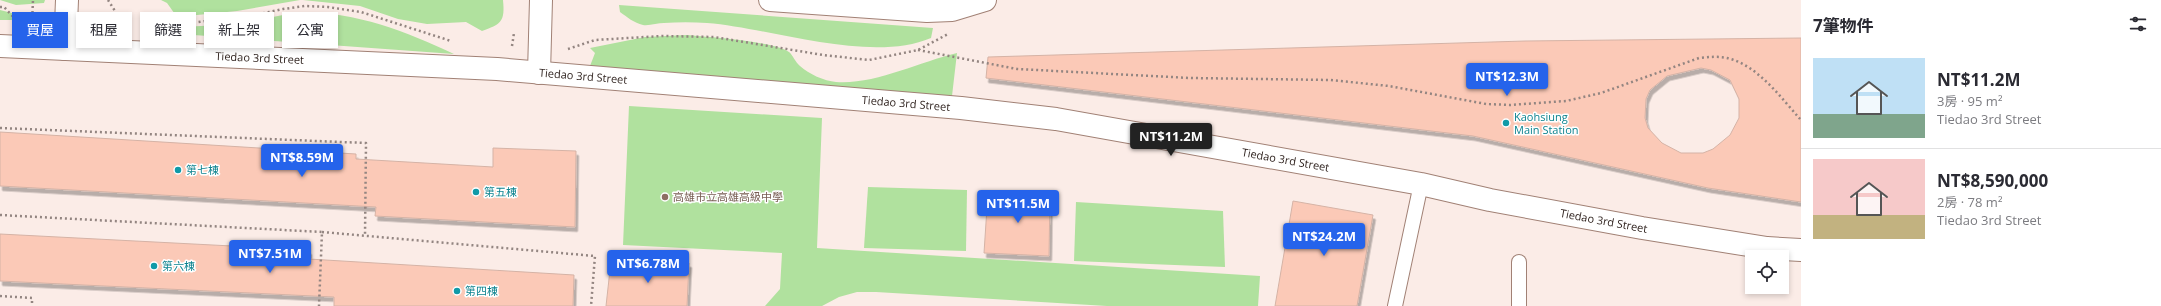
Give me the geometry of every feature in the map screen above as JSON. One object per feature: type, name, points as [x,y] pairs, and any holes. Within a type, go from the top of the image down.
[{"type":"street","points":[[65,49],[67,0]]},
{"type":"street","points":[[539,72],[541,0]]},
{"type":"street","points":[[770,0],[919,11],[952,10],[985,0]]},
{"type":"street","name":"Tiedao 3rd Street","points":[[0,46],[539,72],[961,108],[1056,119],[1421,184],[1490,200],[1634,226],[1767,248],[1801,250]]},
{"type":"lane","points":[[1395,306],[1421,184]]},
{"type":"lane","points":[[1519,262],[1519,306]]},
{"type":"path","points":[[33,12],[34,0]]},
{"type":"path","points":[[108,0],[115,12]]},
{"type":"path","points":[[196,22],[240,18],[305,6],[328,7],[361,12],[453,42]]},
{"type":"path","points":[[0,7],[4,8],[12,16]]},
{"type":"path","points":[[566,50],[595,40],[662,36],[714,37],[823,55],[869,60],[918,50],[947,36],[952,10]]},
{"type":"path","points":[[506,48],[512,49],[515,28]]},
{"type":"path","points":[[918,50],[1017,69],[1190,78],[1330,80],[1389,86],[1486,104],[1510,105],[1566,101],[1601,93],[1699,58],[1728,58],[1755,73],[1801,120]]},
{"type":"path","points":[[0,128],[366,144],[365,236]]},
{"type":"path","points":[[0,215],[322,232],[596,256],[591,306]]},
{"type":"path","points":[[319,306],[322,232]]},
{"type":"path","points":[[0,296],[32,298],[32,306]]},
{"type":"green space","points":[[0,0],[45,0],[44,3],[16,5]]},
{"type":"green space","points":[[161,0],[300,0],[237,11],[204,12],[204,14],[196,15],[196,12],[173,12],[167,3]]},
{"type":"green space","points":[[303,0],[503,0],[503,17],[498,24],[482,31],[466,22],[427,24],[398,19],[360,6]]},
{"type":"green space","points":[[619,5],[933,28],[931,38],[907,45],[879,47],[850,46],[707,23],[675,22],[643,25],[620,12]]},
{"type":"green space","points":[[0,10],[12,13],[12,20],[0,20]]},
{"type":"green space","points":[[282,15],[282,41],[274,41],[274,17]]},
{"type":"green space","points":[[338,15],[398,30],[454,54],[338,46]]},
{"type":"green space","points":[[196,26],[204,26],[204,36],[196,35]]},
{"type":"green space","points":[[687,35],[755,42],[781,48],[789,52],[798,64],[808,72],[822,79],[836,82],[851,82],[881,77],[957,53],[952,96],[590,66],[595,53],[590,48],[645,37]]},
{"type":"green space","points":[[629,106],[822,118],[817,248],[1260,276],[1258,306],[1107,306],[857,292],[839,297],[822,306],[765,306],[780,289],[782,253],[623,245]]},
{"type":"green space","points":[[868,187],[967,190],[966,251],[864,248]]},
{"type":"green space","points":[[1076,202],[1223,211],[1225,267],[1074,261]]},
{"type":"building","name":"Kaohsiung Main Station","points":[[1801,38],[1801,202],[1708,188],[1473,136],[986,78],[988,57],[1525,41]],"holes":[[[1701,68],[1711,70],[1730,80],[1739,99],[1739,118],[1730,135],[1713,149],[1703,153],[1681,153],[1662,143],[1648,128],[1645,118],[1646,99],[1650,90],[1667,76]]]},
{"type":"building","points":[[0,132],[356,154],[356,159],[493,167],[493,148],[576,151],[575,227],[375,216],[376,207],[0,186]]},
{"type":"building","points":[[988,192],[1050,194],[1049,256],[984,253]]},
{"type":"building","points":[[1293,201],[1373,215],[1357,306],[1275,306]]},
{"type":"building","points":[[0,234],[309,250],[309,259],[574,275],[573,306],[334,306],[334,297],[0,281]]},
{"type":"building","points":[[611,261],[689,263],[687,306],[606,306]]},
{"type":"place","name":"Kaohsiung Main Station","points":[[1506,123]]},
{"type":"place","name":"第七棟","points":[[178,170]]},
{"type":"place","name":"第五棟","points":[[476,192]]},
{"type":"place","name":"高雄市立高雄高級中學","points":[[665,197]]},
{"type":"place","name":"第六棟","points":[[154,266]]},
{"type":"place","name":"第四棟","points":[[457,291]]}]
